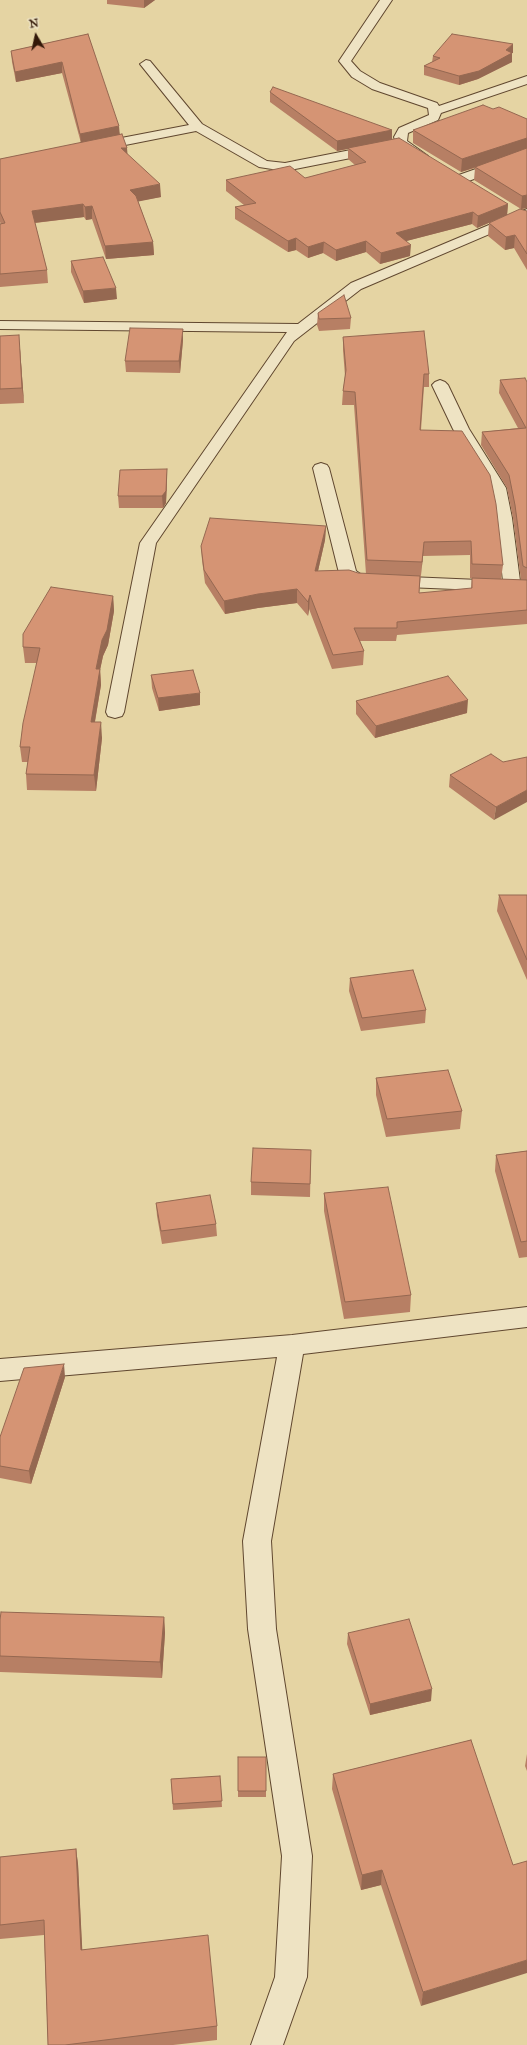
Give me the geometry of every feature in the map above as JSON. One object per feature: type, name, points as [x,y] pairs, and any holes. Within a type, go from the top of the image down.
[{"type":"street","points":[[386,0],[345,61],[356,74],[376,86],[433,106],[436,111]]},
{"type":"street","points":[[146,64],[172,94],[184,112],[198,127],[264,164],[285,167],[401,143],[431,161]]},
{"type":"street","points":[[436,111],[527,80]]},
{"type":"street","points":[[401,143],[400,137],[403,131],[434,117],[436,111]]},
{"type":"street","points":[[84,149],[198,127]]},
{"type":"street","points":[[461,179],[527,155]]},
{"type":"street","points":[[449,172],[475,187]]},
{"type":"street","points":[[115,712],[148,543],[289,338],[356,286],[521,214]]},
{"type":"street","points":[[0,325],[302,328]]},
{"type":"street","points":[[320,468],[348,573],[358,580],[519,587],[498,488],[461,429],[440,385]]},
{"type":"street","points":[[0,1370],[292,1344],[527,1317]]},
{"type":"street","points":[[267,2045],[291,1977],[297,1856],[262,1629],[257,1541],[292,1344]]},
{"type":"building","points":[[88,34],[119,126],[80,134],[62,62],[15,72],[11,51]]},
{"type":"building","points":[[452,34],[513,44],[506,50],[512,53],[479,71],[459,76],[424,66],[440,58],[433,56]]},
{"type":"building","points":[[273,87],[392,130],[337,141],[270,92]]},
{"type":"building","points":[[483,105],[493,109],[499,107],[527,119],[527,138],[462,159],[413,130]]},
{"type":"building","points":[[122,134],[127,148],[121,148],[160,184],[130,190],[136,196],[153,242],[105,246],[92,206],[85,207],[83,204],[32,211],[47,270],[0,274],[0,224],[5,223],[0,212],[0,159]]},
{"type":"building","points":[[399,138],[508,204],[478,216],[473,212],[396,233],[411,245],[381,253],[366,241],[336,250],[324,242],[308,247],[296,238],[288,241],[235,207],[256,203],[226,180],[290,166],[305,178],[366,162],[348,148]]},
{"type":"building","points":[[527,148],[527,195],[522,196],[475,167]]},
{"type":"building","points":[[520,209],[527,211],[527,254],[515,235],[506,237],[489,223]]},
{"type":"building","points":[[103,257],[116,288],[83,291],[71,261]]},
{"type":"building","points":[[344,295],[351,318],[319,319],[318,313]]},
{"type":"building","points":[[130,328],[183,329],[179,361],[125,361]]},
{"type":"building","points":[[424,331],[429,374],[424,374],[420,430],[462,431],[490,475],[496,504],[503,565],[472,564],[471,541],[424,542],[422,562],[367,560],[355,392],[343,391],[346,370],[343,337]]},
{"type":"building","points":[[19,335],[22,388],[0,389],[0,336]]},
{"type":"building","points":[[525,378],[527,382],[527,568],[523,566],[515,505],[509,475],[482,432],[526,428],[500,380]]},
{"type":"building","points":[[167,469],[166,491],[162,496],[118,496],[120,470]]},
{"type":"building","points":[[210,518],[326,526],[315,571],[349,570],[358,573],[420,576],[419,593],[472,588],[472,578],[527,580],[527,610],[397,622],[397,628],[354,628],[364,651],[333,655],[310,595],[308,602],[297,589],[258,594],[224,601],[204,570],[201,546]]},
{"type":"building","points":[[51,587],[113,596],[107,630],[102,640],[96,669],[100,669],[91,722],[101,722],[94,775],[26,774],[30,747],[20,747],[23,723],[40,648],[23,647],[23,634]]},
{"type":"building","points":[[193,670],[200,693],[158,698],[151,675]]},
{"type":"building","points":[[448,676],[468,700],[376,726],[356,701]]},
{"type":"building","points":[[491,754],[503,762],[527,757],[527,790],[496,807],[450,775]]},
{"type":"building","points":[[499,895],[527,895],[527,960]]},
{"type":"building","points":[[413,970],[426,1010],[362,1018],[350,978]]},
{"type":"building","points":[[448,1070],[462,1111],[387,1119],[376,1078]]},
{"type":"building","points":[[253,1148],[311,1150],[310,1184],[251,1182]]},
{"type":"building","points":[[527,1151],[527,1241],[521,1242],[496,1155]]},
{"type":"building","points":[[388,1187],[411,1295],[345,1302],[324,1193]]},
{"type":"building","points":[[210,1195],[216,1224],[161,1231],[156,1203]]},
{"type":"building","points":[[64,1364],[29,1471],[0,1466],[0,1437],[24,1368]]},
{"type":"building","points":[[1,1612],[164,1617],[160,1662],[0,1656]]},
{"type":"building","points":[[409,1619],[432,1689],[370,1704],[348,1633]]},
{"type":"building","points":[[471,1740],[513,1865],[527,1861],[527,1960],[423,1992],[382,1870],[362,1875],[333,1774]]},
{"type":"building","points":[[238,1757],[266,1757],[266,1791],[238,1791]]},
{"type":"building","points":[[220,1776],[222,1801],[173,1804],[171,1779]]},
{"type":"building","points":[[76,1849],[81,1950],[208,1935],[217,2026],[65,2045],[48,2045],[44,1920],[0,1925],[0,1857]]}]
